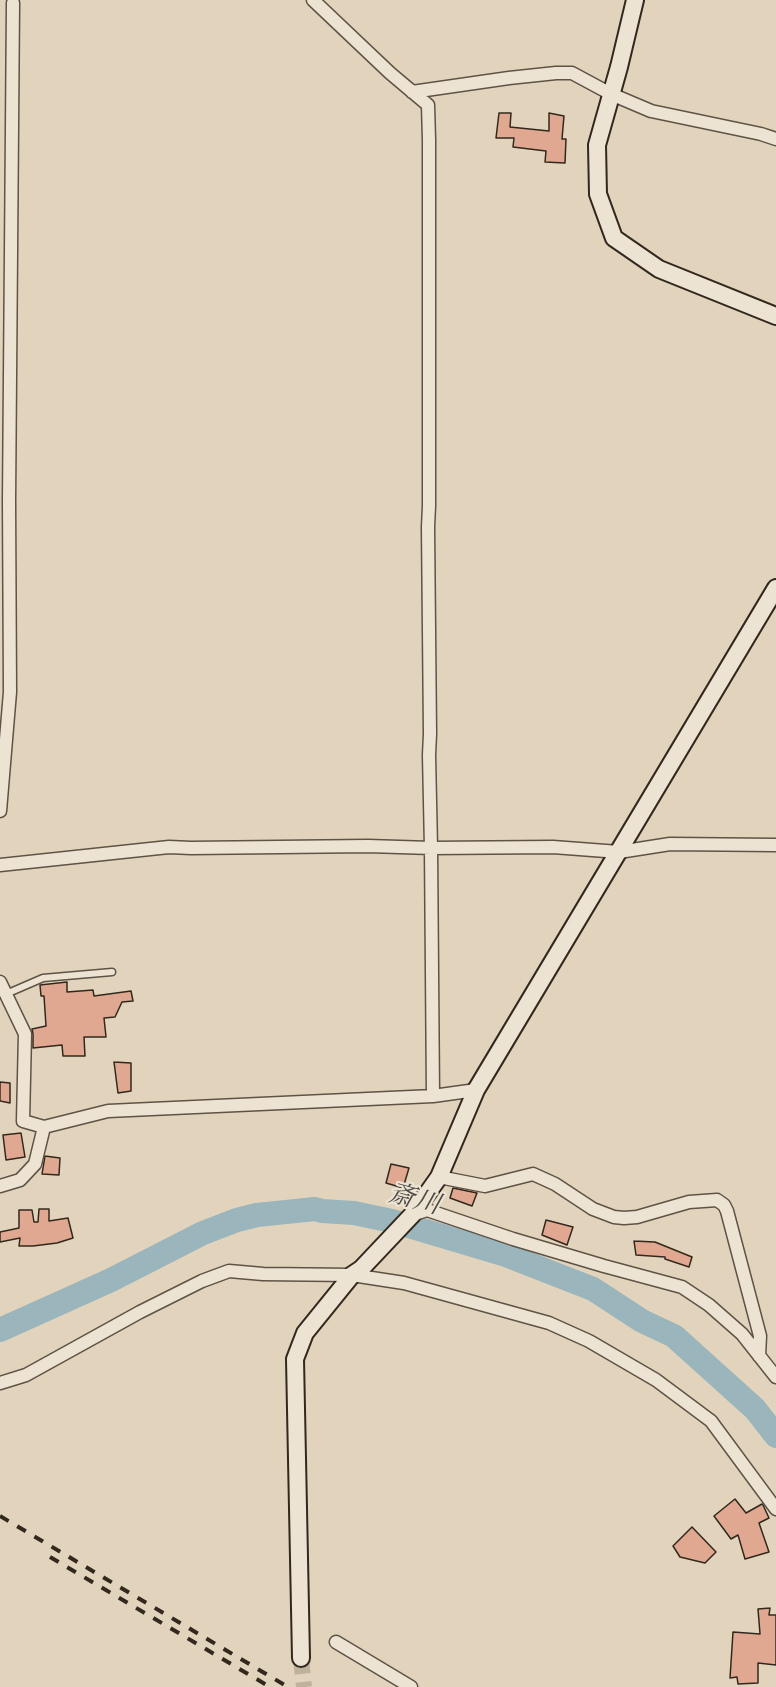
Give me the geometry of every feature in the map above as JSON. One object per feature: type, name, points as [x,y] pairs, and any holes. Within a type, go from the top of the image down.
[{"type":"street","points":[[313,0],[428,105],[429,755],[433,1096]]},
{"type":"street","points":[[635,0],[597,145],[598,194],[614,238],[659,270],[776,316]]},
{"type":"street","points":[[0,9],[15,1],[9,501],[10,692],[0,811]]},
{"type":"street","points":[[412,92],[509,78],[572,73],[611,94],[651,111],[776,139]]},
{"type":"street","points":[[301,1658],[295,1359],[304,1333],[356,1272],[412,1215],[439,1178],[476,1090],[776,588]]},
{"type":"street","points":[[0,864],[169,847],[553,847],[619,852],[670,844],[776,845]]},
{"type":"street","points":[[3,988],[25,1034],[23,1121],[44,1126],[108,1111],[433,1096],[476,1090]]},
{"type":"street","points":[[0,1186],[20,1180],[35,1164],[44,1126]]},
{"type":"street","points":[[439,1178],[485,1186],[533,1174],[555,1184],[593,1209],[614,1217],[624,1218],[638,1217],[689,1202],[717,1200],[724,1205],[727,1211],[760,1336],[759,1356]]},
{"type":"street","points":[[412,1215],[427,1210],[581,1259],[682,1287],[709,1305],[742,1334],[776,1377]]},
{"type":"street","points":[[0,1383],[26,1375],[140,1312],[202,1281],[229,1271],[263,1274],[356,1272],[549,1323],[589,1341],[656,1380],[711,1421],[776,1509]]},
{"type":"street","points":[[336,1642],[411,1687]]},
{"type":"lane","points":[[3,988],[43,978],[112,972]]},
{"type":"building","points":[[499,113],[511,113],[510,127],[549,131],[549,113],[564,116],[562,139],[566,139],[565,163],[545,162],[546,151],[513,147],[514,138],[496,138]]},
{"type":"building","points":[[67,982],[67,992],[93,990],[94,996],[131,991],[133,1001],[122,1002],[115,1017],[104,1018],[106,1037],[84,1037],[85,1056],[63,1056],[62,1045],[33,1048],[32,1029],[46,1026],[44,996],[41,996],[40,985]]},
{"type":"building","points":[[114,1062],[131,1063],[131,1091],[118,1093]]},
{"type":"building","points":[[0,1082],[10,1083],[10,1103],[0,1101]]},
{"type":"building","points":[[21,1133],[25,1157],[6,1160],[3,1135]]},
{"type":"building","points":[[45,1156],[60,1158],[59,1175],[42,1174]]},
{"type":"building","points":[[391,1164],[409,1168],[403,1188],[386,1183]]},
{"type":"building","points":[[453,1188],[477,1193],[472,1206],[450,1198]]},
{"type":"building","points":[[39,1209],[49,1209],[49,1221],[68,1218],[73,1238],[33,1246],[19,1246],[20,1238],[0,1242],[0,1232],[19,1228],[19,1210],[32,1210],[34,1222],[38,1222]]},
{"type":"building","points":[[546,1220],[573,1227],[567,1245],[542,1235]]},
{"type":"building","points":[[634,1241],[655,1242],[692,1257],[689,1267],[665,1259],[665,1257],[636,1255]]},
{"type":"building","points":[[735,1499],[746,1513],[763,1505],[769,1518],[759,1523],[769,1552],[745,1559],[738,1535],[731,1539],[714,1516]]},
{"type":"building","points":[[692,1527],[716,1552],[705,1563],[680,1557],[673,1546]]},
{"type":"building","points":[[770,1608],[769,1615],[776,1615],[776,1665],[758,1663],[758,1683],[738,1684],[737,1677],[730,1678],[733,1632],[760,1634],[758,1609]]},
{"type":"waterway","name":"斎川","points":[[0,1330],[111,1280],[203,1233],[237,1220],[257,1215],[315,1209],[354,1213],[392,1221],[506,1255],[593,1289],[642,1321],[674,1336],[755,1409],[776,1436]]},
{"type":"tunnel","points":[[301,1658],[304,1687]]},
{"type":"railway","points":[[0,1516],[288,1687]]},
{"type":"railway","points":[[50,1557],[270,1687]]}]
